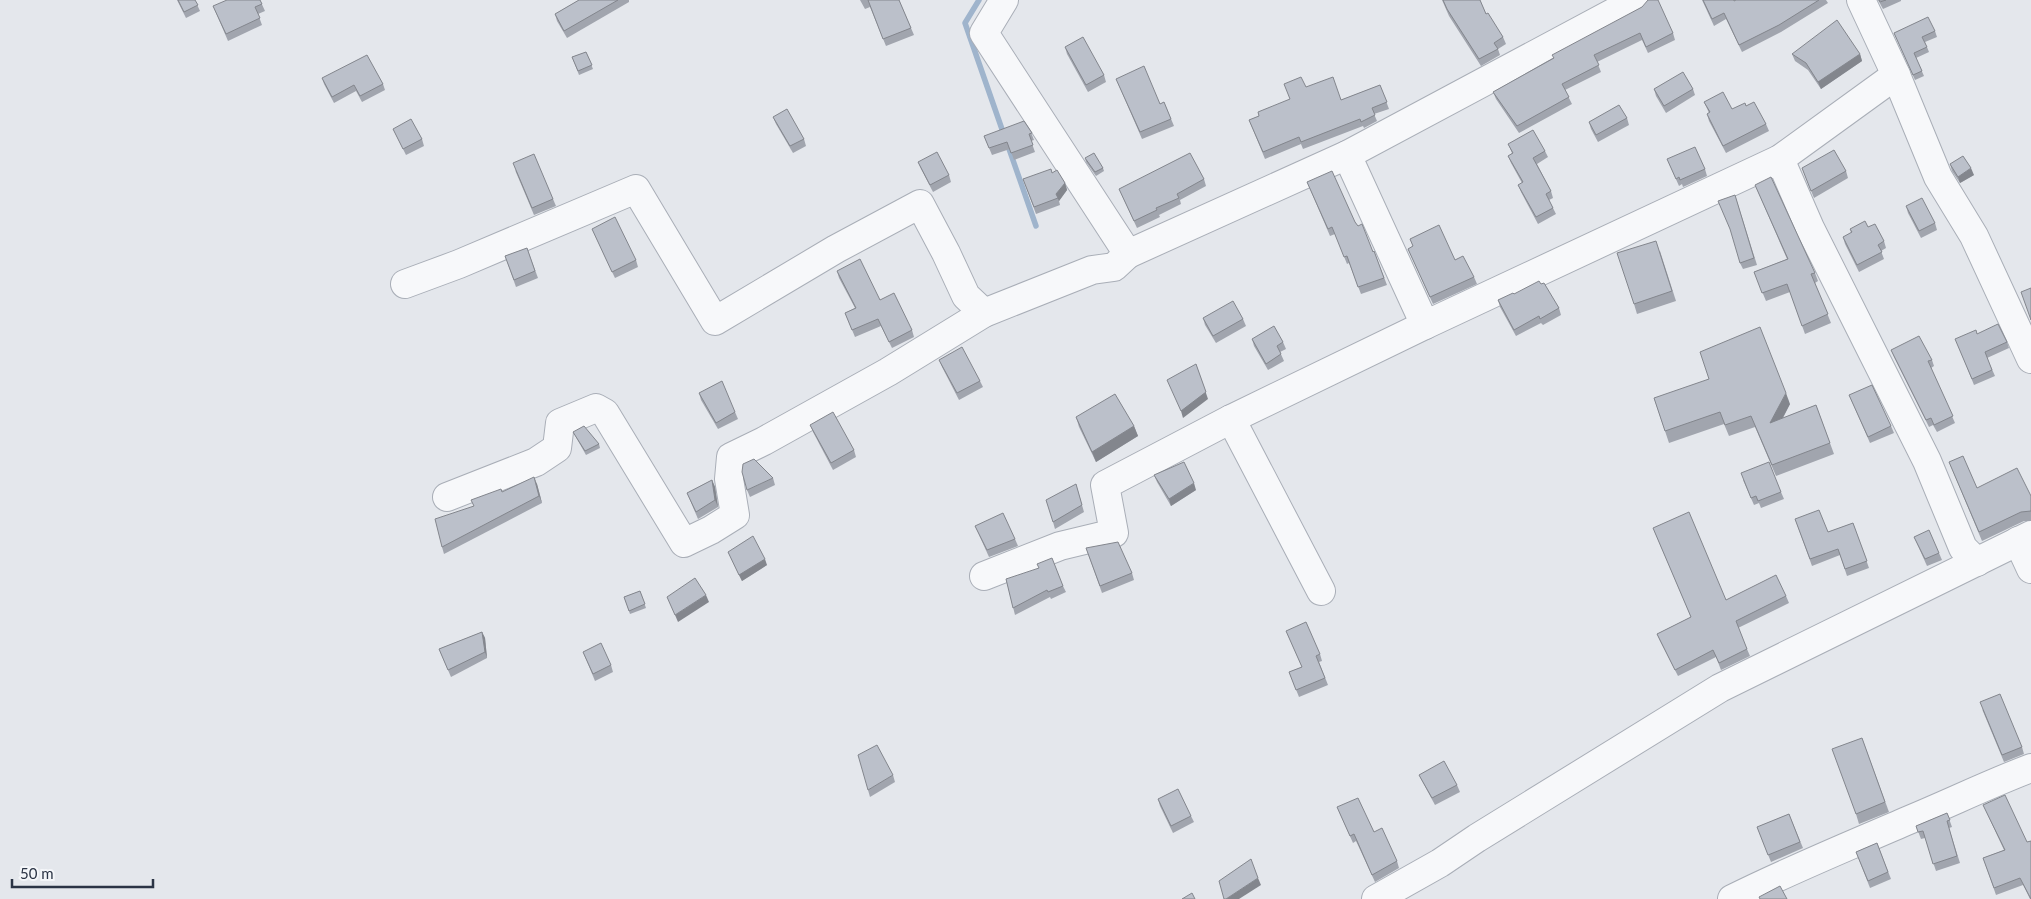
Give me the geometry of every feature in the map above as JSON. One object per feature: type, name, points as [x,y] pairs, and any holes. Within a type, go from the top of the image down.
[{"type":"street","points":[[1004,0],[984,33],[1128,254]]},
{"type":"street","points":[[447,497],[536,462],[558,448],[560,422],[596,408],[605,413],[684,543],[711,530],[735,515],[729,479],[731,457],[764,441],[888,372],[984,313],[1092,270],[1114,268],[1128,254],[1347,155],[1637,0]]},
{"type":"street","points":[[1861,0],[1896,75],[1938,177],[1974,236],[2031,359]]},
{"type":"street","points":[[984,576],[1060,546],[1114,533],[1105,485],[1231,419],[1425,325],[1780,159],[1896,75]]},
{"type":"street","points":[[1347,155],[1425,325]]},
{"type":"street","points":[[1780,159],[1810,228],[1927,461],[1963,548],[1977,562]]},
{"type":"street","points":[[405,284],[459,264],[636,189],[715,321],[836,249],[920,204],[966,296],[984,313]]},
{"type":"street","points":[[1231,419],[1321,591]]},
{"type":"street","points":[[1376,899],[1440,864],[1485,833],[1720,688],[2025,538],[2031,569]]},
{"type":"street","points":[[1732,899],[1787,872],[1985,785],[2031,768]]},
{"type":"building","points":[[178,0],[195,0],[198,5],[184,12]]},
{"type":"building","points":[[227,0],[260,0],[262,4],[255,7],[260,18],[226,34],[213,6]]},
{"type":"building","points":[[579,0],[618,0],[564,31],[555,14]]},
{"type":"building","points":[[868,0],[899,0],[911,28],[883,39]]},
{"type":"building","points":[[1443,0],[1480,0],[1486,14],[1488,13],[1503,37],[1494,43],[1498,49],[1479,59]]},
{"type":"building","points":[[1648,0],[1658,0],[1673,33],[1646,47],[1640,33],[1594,55],[1599,65],[1562,84],[1569,97],[1517,126],[1493,92],[1554,58],[1552,55],[1642,7]]},
{"type":"building","points":[[1703,0],[1819,0],[1779,25],[1739,45],[1724,13],[1712,19]]},
{"type":"building","points":[[1928,17],[1935,31],[1922,37],[1927,47],[1914,53],[1922,71],[1913,75],[1894,33]]},
{"type":"building","points":[[1837,20],[1860,54],[1818,82],[1806,63],[1792,54]]},
{"type":"building","points":[[1083,37],[1104,75],[1086,85],[1065,47]]},
{"type":"building","points":[[586,52],[592,65],[578,71],[572,57]]},
{"type":"building","points":[[367,55],[383,84],[360,96],[354,85],[332,97],[322,78]]},
{"type":"building","points":[[1144,66],[1160,104],[1164,102],[1171,119],[1140,132],[1116,79]]},
{"type":"building","points":[[1683,72],[1693,89],[1664,106],[1654,89]]},
{"type":"building","points":[[1301,77],[1306,87],[1333,77],[1341,100],[1380,85],[1387,102],[1372,108],[1375,115],[1361,122],[1360,119],[1301,142],[1299,137],[1263,152],[1249,120],[1259,116],[1258,112],[1290,99],[1284,84]]},
{"type":"building","points":[[1723,92],[1732,109],[1745,103],[1746,106],[1754,102],[1766,124],[1723,146],[1707,114],[1710,112],[1704,102]]},
{"type":"building","points":[[1619,105],[1627,118],[1596,135],[1589,122]]},
{"type":"building","points":[[787,109],[804,139],[790,146],[773,117]]},
{"type":"building","points":[[411,119],[422,139],[403,149],[393,129]]},
{"type":"building","points":[[1024,121],[1032,133],[1029,134],[1033,145],[1011,153],[1007,142],[989,148],[984,136]]},
{"type":"building","points":[[1533,130],[1545,151],[1533,158],[1551,191],[1546,194],[1553,208],[1536,217],[1518,185],[1523,182],[1508,156],[1513,153],[1508,144]]},
{"type":"building","points":[[1695,147],[1705,169],[1680,180],[1679,177],[1676,179],[1667,159]]},
{"type":"building","points":[[1834,150],[1846,171],[1811,191],[1802,168]]},
{"type":"building","points":[[937,152],[949,175],[930,185],[918,162]]},
{"type":"building","points":[[1094,153],[1103,168],[1095,172],[1085,158]]},
{"type":"building","points":[[1190,153],[1204,179],[1177,194],[1179,198],[1156,208],[1157,210],[1134,221],[1119,189]]},
{"type":"building","points":[[534,154],[553,199],[532,208],[513,163]]},
{"type":"building","points":[[1963,156],[1971,168],[1958,177],[1950,164]]},
{"type":"building","points":[[1051,169],[1052,173],[1057,170],[1065,183],[1056,194],[1058,198],[1034,207],[1023,179]]},
{"type":"building","points":[[1332,171],[1355,222],[1358,226],[1362,224],[1384,278],[1358,287],[1347,256],[1344,257],[1332,227],[1328,229],[1307,182]]},
{"type":"building","points":[[1771,177],[1815,273],[1811,274],[1828,314],[1802,326],[1787,284],[1762,293],[1754,272],[1788,259],[1755,185]]},
{"type":"building","points":[[1735,195],[1754,258],[1740,263],[1730,229],[1718,201]]},
{"type":"building","points":[[1922,198],[1935,223],[1919,231],[1906,206]]},
{"type":"building","points":[[615,217],[636,260],[612,272],[592,229]]},
{"type":"building","points":[[1865,221],[1868,227],[1875,224],[1884,241],[1878,245],[1882,252],[1857,265],[1843,237],[1852,232],[1850,229]]},
{"type":"building","points":[[1439,225],[1455,260],[1463,256],[1474,277],[1430,297],[1408,249],[1413,246],[1410,239]]},
{"type":"building","points":[[1656,241],[1672,291],[1634,304],[1617,253]]},
{"type":"building","points":[[527,248],[535,271],[514,280],[505,256]]},
{"type":"building","points":[[860,259],[880,300],[894,293],[912,330],[889,342],[878,319],[852,330],[845,313],[856,308],[837,271]]},
{"type":"building","points":[[1539,281],[1541,284],[1544,283],[1559,308],[1540,319],[1539,316],[1514,330],[1498,300]]},
{"type":"building","points":[[2031,288],[2031,320],[2021,292]]},
{"type":"building","points":[[1233,301],[1243,319],[1213,336],[1203,318]]},
{"type":"building","points":[[1998,324],[2007,342],[1985,352],[1992,370],[1972,379],[1955,339],[1976,330],[1977,334]]},
{"type":"building","points":[[1274,326],[1283,342],[1277,346],[1281,354],[1266,364],[1252,339]]},
{"type":"building","points":[[1760,327],[1786,393],[1770,423],[1816,405],[1830,443],[1772,465],[1751,416],[1725,425],[1720,412],[1665,431],[1654,398],[1709,379],[1700,352]]},
{"type":"building","points":[[1919,336],[1932,360],[1928,361],[1953,416],[1934,425],[1931,418],[1926,420],[1891,350]]},
{"type":"building","points":[[962,347],[980,381],[957,393],[939,360]]},
{"type":"building","points":[[1196,364],[1206,392],[1181,411],[1167,380]]},
{"type":"building","points":[[722,381],[735,412],[716,423],[699,393]]},
{"type":"building","points":[[1872,385],[1891,426],[1868,437],[1849,395]]},
{"type":"building","points":[[1115,394],[1134,426],[1092,452],[1076,417]]},
{"type":"building","points":[[833,412],[854,450],[831,463],[810,425]]},
{"type":"building","points":[[584,426],[599,444],[585,451],[573,432]]},
{"type":"building","points":[[1963,456],[1977,488],[2017,468],[2031,496],[2031,511],[2021,512],[1979,532],[1949,462]]},
{"type":"building","points":[[754,459],[773,478],[747,490],[742,472],[743,464]]},
{"type":"building","points":[[1184,462],[1194,483],[1169,499],[1154,475]]},
{"type":"building","points":[[1769,462],[1781,492],[1758,501],[1756,496],[1751,498],[1741,473]]},
{"type":"building","points":[[534,477],[539,496],[442,547],[435,519],[474,506],[471,500],[501,489],[502,492]]},
{"type":"building","points":[[712,480],[715,500],[696,512],[687,493]]},
{"type":"building","points":[[1076,484],[1082,505],[1053,522],[1046,500]]},
{"type":"building","points":[[1819,510],[1828,532],[1853,523],[1867,561],[1845,569],[1838,549],[1810,559],[1795,519]]},
{"type":"building","points":[[1689,512],[1726,600],[1776,575],[1786,596],[1736,621],[1747,649],[1719,663],[1713,650],[1675,670],[1657,634],[1691,617],[1653,528]]},
{"type":"building","points":[[1003,513],[1015,539],[987,550],[975,526]]},
{"type":"building","points":[[1929,530],[1939,553],[1925,559],[1914,537]]},
{"type":"building","points":[[753,536],[765,559],[739,575],[728,552]]},
{"type":"building","points":[[1118,542],[1132,573],[1100,586],[1086,548]]},
{"type":"building","points":[[1052,558],[1063,586],[1048,592],[1047,590],[1013,608],[1006,579],[1039,568],[1037,564]]},
{"type":"building","points":[[695,578],[706,595],[675,615],[667,597]]},
{"type":"building","points":[[640,591],[645,604],[629,611],[624,597]]},
{"type":"building","points":[[1306,622],[1320,654],[1316,656],[1325,678],[1296,690],[1289,672],[1302,667],[1286,631]]},
{"type":"building","points":[[482,632],[485,652],[448,670],[439,649]]},
{"type":"building","points":[[601,643],[611,665],[593,674],[583,652]]},
{"type":"building","points":[[2000,694],[2022,747],[2002,755],[1980,702]]},
{"type":"building","points":[[1862,738],[1885,802],[1856,814],[1832,749]]},
{"type":"building","points":[[877,745],[893,775],[868,790],[858,755]]},
{"type":"building","points":[[1444,761],[1457,785],[1432,798],[1419,775]]},
{"type":"building","points":[[1178,789],[1191,816],[1171,826],[1158,799]]},
{"type":"building","points":[[2005,795],[2027,842],[2031,841],[2031,899],[2020,878],[1994,888],[1983,858],[2005,850],[1983,805]]},
{"type":"building","points":[[1358,798],[1374,832],[1382,828],[1397,861],[1372,875],[1354,834],[1350,836],[1337,807]]},
{"type":"building","points":[[1947,813],[1950,820],[1947,821],[1957,856],[1933,864],[1923,831],[1918,832],[1916,826]]},
{"type":"building","points":[[1789,814],[1800,842],[1768,855],[1757,827]]},
{"type":"building","points":[[1877,843],[1888,872],[1868,881],[1856,852]]},
{"type":"building","points":[[1251,859],[1258,878],[1224,899],[1219,881]]},
{"type":"building","points":[[1780,886],[1787,899],[1760,899],[1759,897]]},
{"type":"building","points":[[1192,893],[1195,899],[1182,899]]},
{"type":"waterway","points":[[979,0],[965,23],[1004,135]]},
{"type":"waterway","points":[[1007,143],[1036,226]]}]
